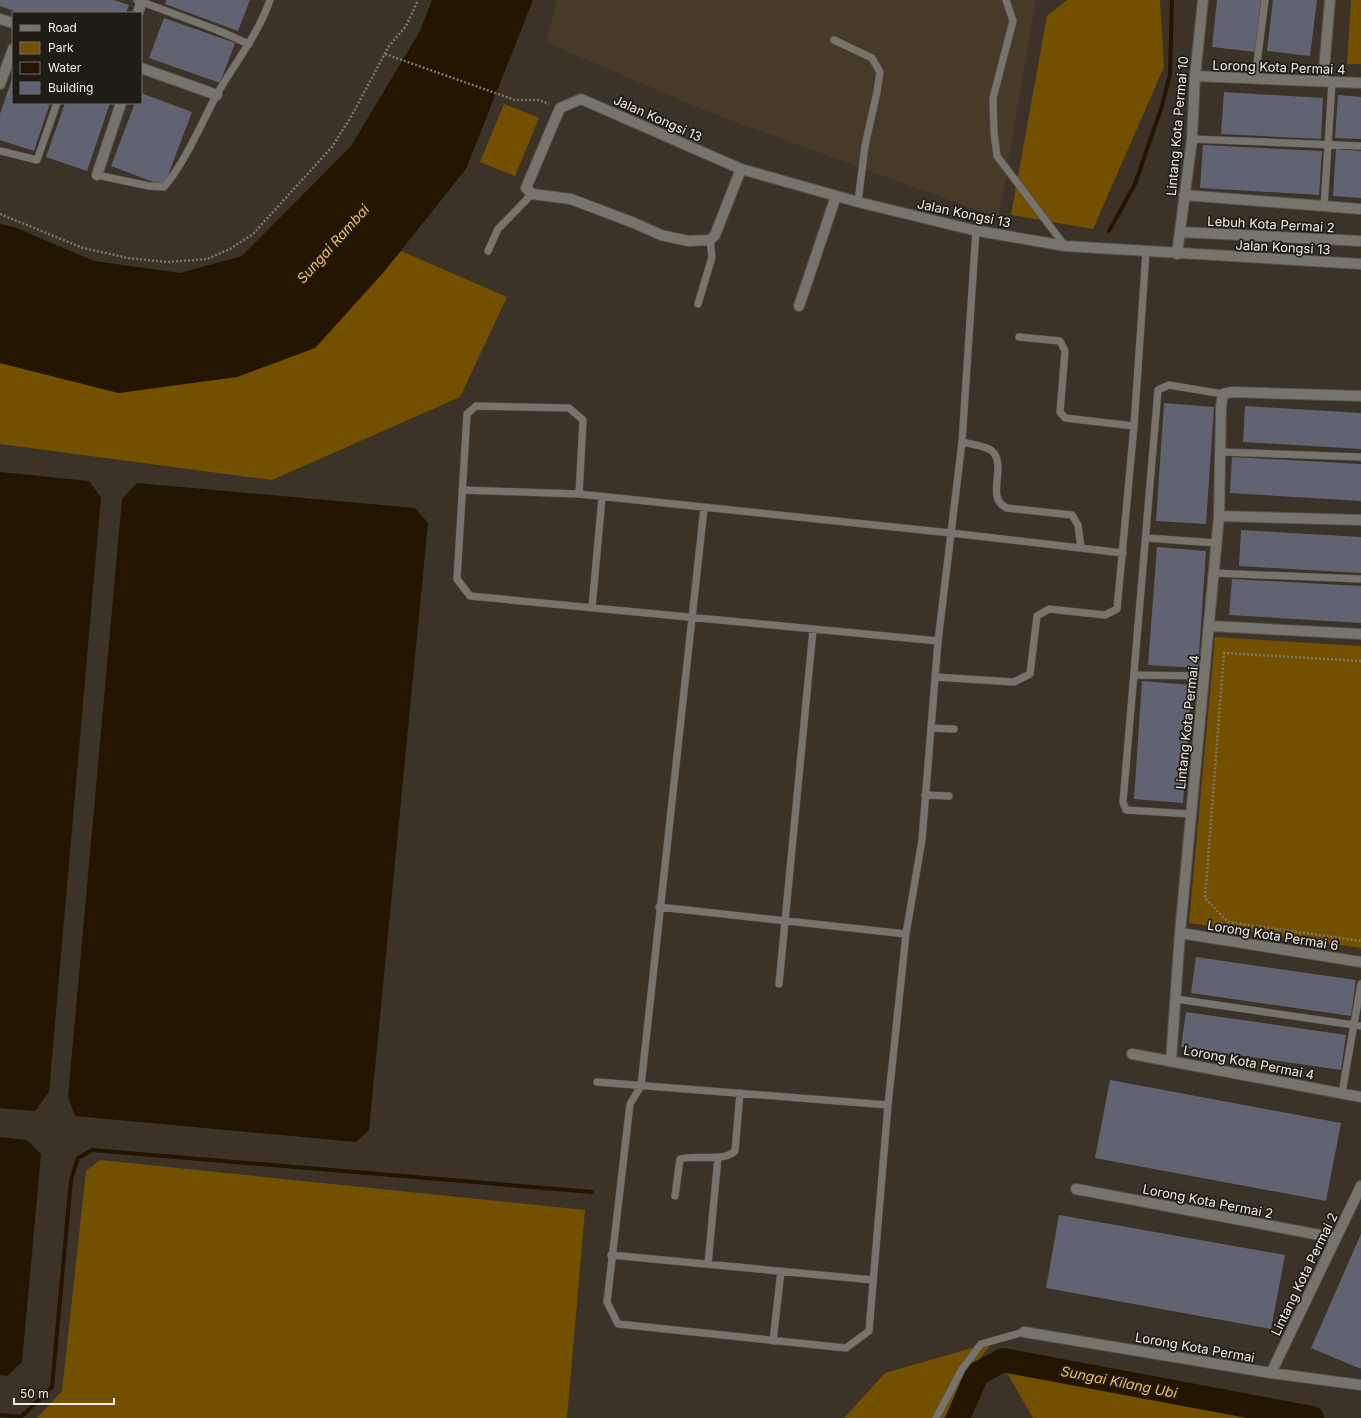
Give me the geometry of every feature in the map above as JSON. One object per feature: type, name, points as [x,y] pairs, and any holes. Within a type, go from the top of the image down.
[{"type":"street","name":"Lintang Kota Permai 10","points":[[1177,254],[1192,139],[1195,76],[1203,0]]},
{"type":"street","points":[[1327,82],[1330,0]]},
{"type":"street","points":[[138,12],[140,1]]},
{"type":"street","points":[[0,19],[12,23]]},
{"type":"street","points":[[0,84],[12,52]]},
{"type":"street","points":[[142,68],[217,95]]},
{"type":"street","name":"Lorong Kota Permai 4","points":[[1195,76],[1361,83]]},
{"type":"street","name":"Jalan Kongsi 13","points":[[560,108],[580,99],[741,169],[858,202],[976,230],[1065,246],[1361,264]]},
{"type":"street","points":[[97,175],[121,104]]},
{"type":"street","points":[[560,108],[526,188],[532,194],[571,199],[634,223],[661,236],[688,241],[710,240],[715,235],[741,169]]},
{"type":"street","name":"Lebuh Kota Permai 2","points":[[1184,195],[1361,209]]},
{"type":"street","points":[[799,306],[836,196]]},
{"type":"street","name":"Lebuh Kota Permai 2","points":[[1180,232],[1361,241]]},
{"type":"street","points":[[1228,393],[1361,396]]},
{"type":"street","name":"Lintang Kota Permai 4","points":[[1171,1061],[1180,933],[1210,626],[1213,574],[1219,516],[1221,406],[1228,393]]},
{"type":"street","points":[[1219,516],[1361,520]]},
{"type":"street","points":[[1210,626],[1361,634]]},
{"type":"street","name":"Lorong Kota Permai 6","points":[[1180,933],[1361,962]]},
{"type":"street","name":"Lorong Kota Permai 4","points":[[1132,1054],[1361,1097]]},
{"type":"street","name":"Lintang Kota Permai 2","points":[[1271,1373],[1361,1186]]},
{"type":"street","name":"Lorong Kota Permai 2","points":[[1076,1189],[1336,1238]]},
{"type":"street","name":"Lorong Kota Permai","points":[[1024,1332],[1271,1373],[1361,1385]]},
{"type":"lane","points":[[97,175],[149,186],[164,187],[185,154],[217,95],[264,19],[270,0]]},
{"type":"lane","points":[[1006,0],[1013,21],[993,98],[994,133],[997,156],[1065,246]]},
{"type":"lane","points":[[1255,79],[1265,0]]},
{"type":"lane","points":[[140,1],[218,30],[249,44]]},
{"type":"lane","points":[[834,40],[872,58],[880,72],[865,146],[858,202]]},
{"type":"lane","points":[[1324,207],[1328,144],[1327,82]]},
{"type":"lane","points":[[0,151],[37,160],[57,104]]},
{"type":"lane","points":[[1192,139],[1361,146]]},
{"type":"lane","points":[[488,251],[498,229],[532,194]]},
{"type":"lane","points":[[704,508],[640,1086],[630,1104],[611,1255],[607,1302],[618,1324],[846,1348],[869,1331],[888,1105],[906,934],[922,840],[938,641],[962,442],[976,230]]},
{"type":"lane","points":[[698,304],[712,257],[710,240]]},
{"type":"lane","points":[[935,677],[1014,682],[1030,674],[1037,616],[1049,609],[1105,615],[1117,609],[1134,426],[1146,252]]},
{"type":"lane","points":[[1019,337],[1060,341],[1065,351],[1060,412],[1065,418],[1134,426]]},
{"type":"lane","points":[[1191,814],[1126,810],[1123,802],[1147,538],[1158,390],[1169,385],[1228,393]]},
{"type":"lane","points":[[579,494],[582,420],[569,408],[476,406],[467,414],[457,579],[470,596],[592,606],[691,618],[938,641]]},
{"type":"lane","points":[[962,442],[987,449],[994,453],[998,462],[997,498],[1000,505],[1007,508],[1072,515],[1078,525],[1081,548]]},
{"type":"lane","points":[[1221,452],[1361,457]]},
{"type":"lane","points":[[462,490],[579,494],[602,498],[951,533],[1123,553]]},
{"type":"lane","points":[[592,606],[602,498]]},
{"type":"lane","points":[[1147,538],[1216,543]]},
{"type":"lane","points":[[1213,574],[1361,579]]},
{"type":"lane","points":[[780,984],[813,630]]},
{"type":"lane","points":[[1134,675],[1205,676]]},
{"type":"lane","points":[[931,728],[954,729]]},
{"type":"lane","points":[[925,795],[949,796]]},
{"type":"lane","points":[[659,907],[906,934]]},
{"type":"lane","points":[[1342,1093],[1358,1026],[1361,984]]},
{"type":"lane","points":[[1176,999],[1358,1026]]},
{"type":"lane","points":[[597,1082],[888,1105]]},
{"type":"lane","points":[[675,1196],[680,1159],[690,1156],[729,1156],[735,1151],[740,1093]]},
{"type":"lane","points":[[708,1264],[718,1156]]},
{"type":"lane","points":[[611,1255],[874,1280]]},
{"type":"lane","points":[[774,1341],[781,1271]]},
{"type":"lane","points":[[936,1418],[962,1369],[981,1344],[1024,1332]]},
{"type":"path","points":[[0,214],[83,248],[128,258],[167,262],[207,259],[230,249],[253,234],[332,147],[352,116],[389,46],[406,26],[418,0]]},
{"type":"path","points":[[385,54],[515,100],[539,100],[560,108]]},
{"type":"path","points":[[1361,661],[1224,653],[1205,898],[1228,922],[1361,941]]},
{"type":"shaded area","points":[[557,0],[1036,0],[999,218],[711,113],[546,42]]},
{"type":"green space","points":[[1067,0],[1160,0],[1164,67],[1093,229],[1011,215],[1047,16]]},
{"type":"green space","points":[[1351,0],[1361,0],[1361,64],[1347,64]]},
{"type":"green space","points":[[504,104],[539,118],[515,176],[480,162]]},
{"type":"green space","points":[[401,251],[507,297],[460,397],[272,480],[0,444],[0,363],[119,393],[315,348]]},
{"type":"green space","points":[[1215,637],[1361,646],[1361,948],[1189,923]]},
{"type":"green space","points":[[100,1160],[585,1210],[567,1418],[37,1418],[62,1391],[86,1171]]},
{"type":"green space","points":[[993,1342],[964,1378],[951,1407],[944,1418],[844,1418],[885,1373]]},
{"type":"green space","points":[[1007,1373],[1259,1418],[1033,1418]]},
{"type":"water","name":"Sungai Rambai","points":[[432,0],[533,0],[466,169],[383,273],[315,348],[237,377],[119,393],[0,363],[0,224],[14,227],[94,261],[180,273],[242,256],[351,146],[420,31]]},
{"type":"water","points":[[0,472],[89,481],[101,497],[49,1092],[35,1111],[0,1108]]},
{"type":"water","points":[[137,483],[415,508],[428,523],[369,1130],[356,1142],[75,1116],[68,1097],[122,499]]},
{"type":"water","points":[[0,1137],[27,1140],[41,1154],[22,1362],[7,1376],[0,1375]]},
{"type":"building","points":[[0,0],[114,0],[129,5],[126,12],[16,12],[0,6]]},
{"type":"building","points":[[166,0],[250,0],[238,31],[165,4]]},
{"type":"building","points":[[1217,0],[1261,0],[1255,52],[1212,47]]},
{"type":"building","points":[[1273,0],[1317,0],[1310,56],[1267,51]]},
{"type":"building","points":[[164,18],[235,43],[220,83],[149,58]]},
{"type":"building","points":[[12,79],[12,104],[50,104],[34,151],[0,140],[0,114]]},
{"type":"building","points":[[1224,92],[1323,98],[1321,139],[1221,134]]},
{"type":"building","points":[[142,93],[192,112],[164,186],[111,166],[135,104],[142,104]]},
{"type":"building","points":[[1338,95],[1361,97],[1361,139],[1335,138]]},
{"type":"building","points":[[65,104],[110,104],[87,171],[46,157]]},
{"type":"building","points":[[1203,145],[1322,151],[1319,195],[1200,188]]},
{"type":"building","points":[[1336,149],[1361,151],[1361,198],[1333,196]]},
{"type":"building","points":[[1164,403],[1214,407],[1206,524],[1156,521]]},
{"type":"building","points":[[1245,406],[1361,413],[1361,449],[1243,442]]},
{"type":"building","points":[[1232,457],[1361,464],[1361,501],[1230,493]]},
{"type":"building","points":[[1241,530],[1361,537],[1361,573],[1239,566]]},
{"type":"building","points":[[1157,547],[1206,551],[1198,668],[1148,665]]},
{"type":"building","points":[[1232,579],[1361,586],[1361,623],[1229,615]]},
{"type":"building","points":[[1142,681],[1192,685],[1183,803],[1134,799]]},
{"type":"building","points":[[1196,957],[1356,980],[1351,1016],[1191,993]]},
{"type":"building","points":[[1186,1012],[1346,1035],[1341,1070],[1181,1047]]},
{"type":"building","points":[[1110,1080],[1341,1123],[1326,1201],[1095,1158]]},
{"type":"building","points":[[1059,1215],[1285,1255],[1271,1329],[1046,1288]]},
{"type":"building","points":[[1361,1234],[1361,1369],[1311,1348]]},
{"type":"waterway","points":[[1109,231],[1135,184],[1162,106],[1170,74],[1172,0]]},
{"type":"waterway","points":[[0,1415],[21,1417],[52,1387],[71,1180],[78,1158],[92,1150],[592,1192]]},
{"type":"waterway","name":"Sungai Kilang Ubi","points":[[958,1418],[977,1374],[1003,1360],[1312,1418]]}]
